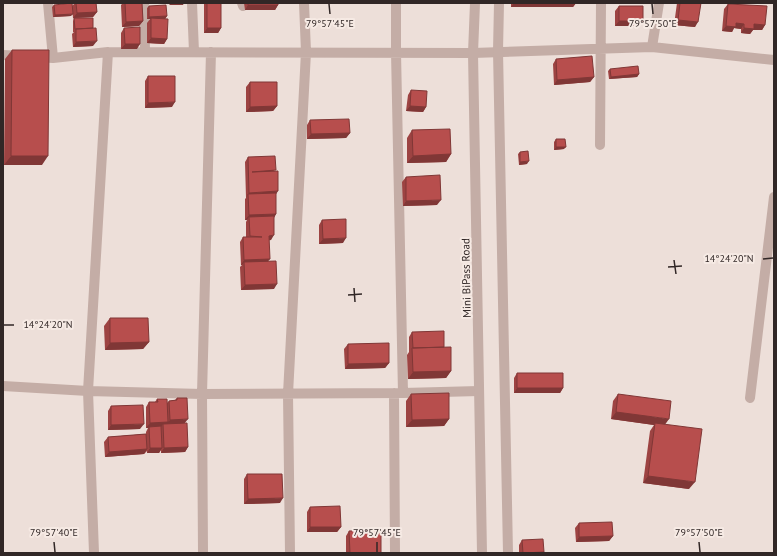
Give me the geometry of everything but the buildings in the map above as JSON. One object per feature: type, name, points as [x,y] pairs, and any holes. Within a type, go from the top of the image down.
[{"type":"street","points":[[48,3],[53,58]]},
{"type":"street","points":[[144,3],[146,52]]},
{"type":"street","points":[[192,3],[194,52]]},
{"type":"street","points":[[290,553],[288,394],[306,52],[304,3]]},
{"type":"street","points":[[395,553],[398,393],[396,3]]},
{"type":"street","name":"Mini BiPass Road","points":[[475,3],[473,53],[482,553]]},
{"type":"street","points":[[499,3],[498,51],[508,553]]},
{"type":"street","points":[[600,145],[602,3]]},
{"type":"street","points":[[652,47],[659,3]]},
{"type":"street","points":[[3,55],[53,58],[108,52],[473,53],[652,47],[774,60]]},
{"type":"street","points":[[94,553],[88,391],[108,52]]},
{"type":"street","points":[[203,553],[202,394],[211,52]]},
{"type":"street","points":[[750,398],[774,197]]},
{"type":"street","points":[[3,386],[88,391],[202,394],[479,391]]}]
